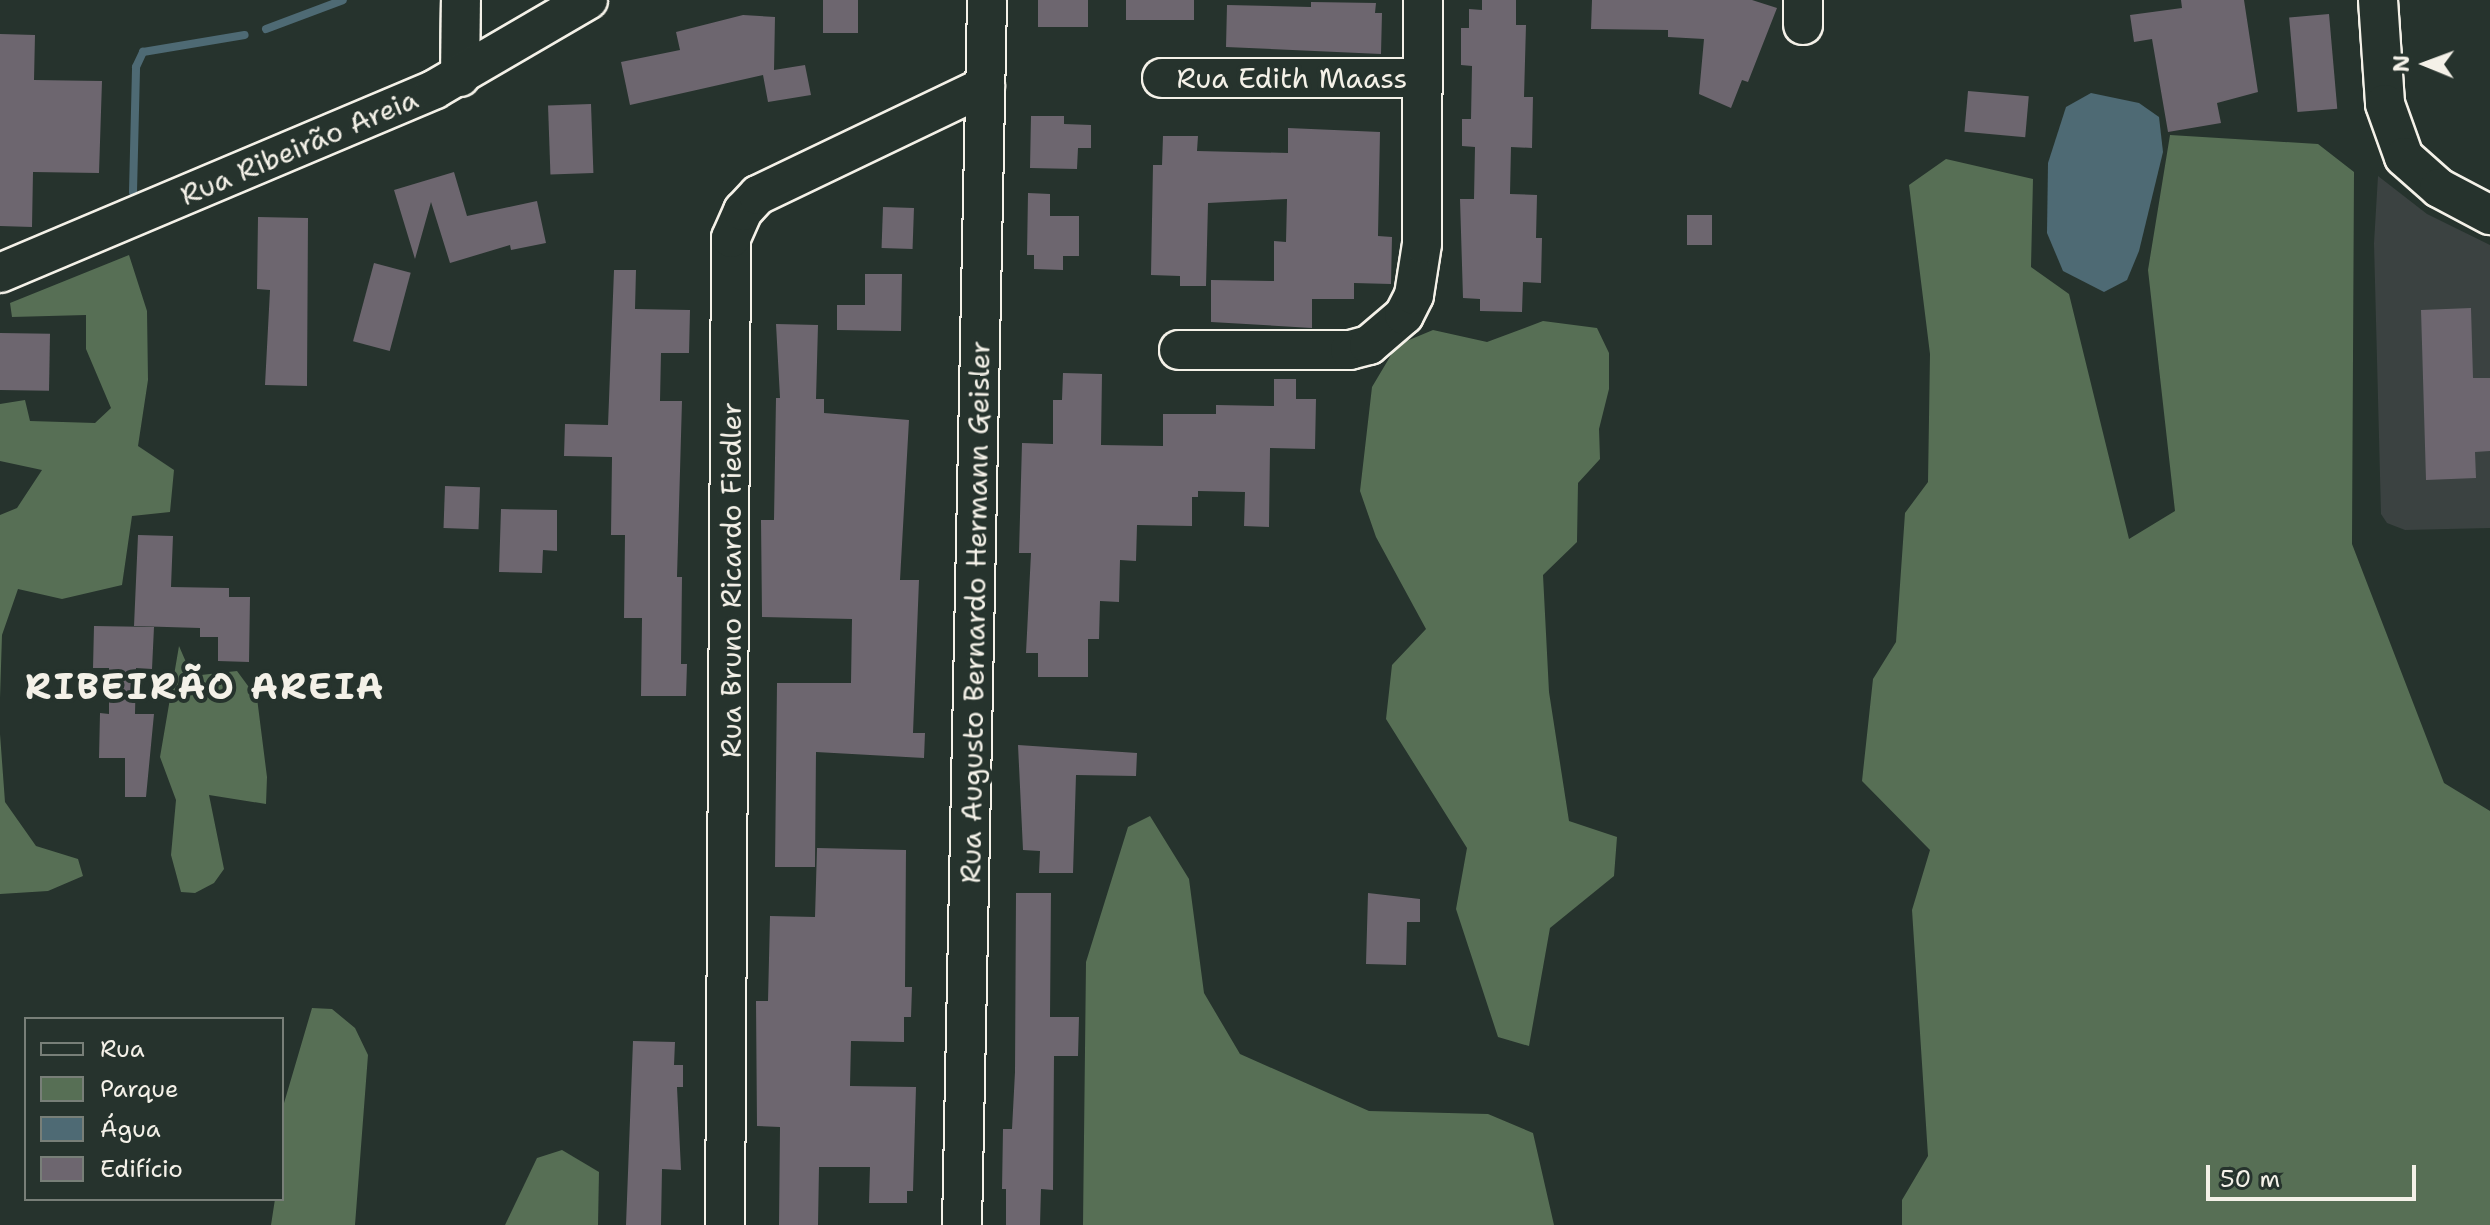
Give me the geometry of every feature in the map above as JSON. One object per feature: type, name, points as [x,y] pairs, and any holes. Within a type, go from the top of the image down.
[{"type":"street","points":[[460,77],[461,0]]},
{"type":"street","name":"Rua Ribeirão Areia","points":[[0,273],[460,77],[588,0]]},
{"type":"street","name":"Rua Augusto Bernardo Hermann Geisler","points":[[962,1225],[987,0]]},
{"type":"street","points":[[1179,350],[1350,350],[1369,345],[1404,315],[1414,295],[1422,244],[1423,0]]},
{"type":"street","points":[[2378,0],[2385,104],[2404,157],[2439,188],[2490,215]]},
{"type":"street","name":"Rua Edith Maass","points":[[1162,78],[1423,78]]},
{"type":"street","name":"Rua Bruno Ricardo Fiedler","points":[[725,1225],[731,238],[743,211],[758,195],[985,86]]},
{"type":"shaded area","points":[[2378,176],[2427,214],[2490,245],[2490,528],[2405,530],[2387,523],[2381,514],[2374,243]]},
{"type":"green space","points":[[2170,135],[2318,144],[2354,172],[2352,544],[2444,783],[2490,811],[2490,1225],[1902,1225],[1902,1200],[1928,1156],[1912,910],[1930,850],[1862,781],[1873,679],[1896,642],[1905,513],[1928,482],[1930,354],[1909,185],[1946,159],[2033,179],[2031,267],[2069,294],[2129,539],[2175,511],[2148,270]]},
{"type":"green space","points":[[129,255],[147,311],[148,380],[138,446],[174,470],[170,512],[132,516],[122,585],[62,599],[18,589],[2,635],[0,698],[0,515],[17,508],[42,470],[0,461],[0,404],[25,400],[30,421],[95,423],[111,408],[86,349],[86,315],[12,317],[10,303]]},
{"type":"green space","points":[[1543,321],[1597,328],[1609,353],[1609,389],[1599,429],[1600,459],[1578,483],[1577,542],[1543,575],[1549,692],[1569,821],[1617,837],[1614,876],[1550,928],[1529,1046],[1498,1037],[1456,909],[1467,848],[1386,719],[1392,665],[1426,629],[1376,537],[1360,491],[1372,387],[1397,345],[1433,330],[1487,342]]},
{"type":"green space","points":[[179,646],[192,676],[237,671],[257,698],[267,777],[266,804],[209,795],[224,869],[214,883],[195,893],[181,892],[171,855],[176,800],[160,757]]},
{"type":"green space","points":[[0,734],[5,802],[36,846],[78,859],[83,876],[48,891],[0,894]]},
{"type":"green space","points":[[1150,816],[1189,879],[1204,993],[1240,1054],[1369,1111],[1488,1114],[1533,1133],[1554,1225],[1083,1225],[1086,962],[1128,827]]},
{"type":"green space","points":[[312,1008],[332,1009],[355,1028],[368,1055],[355,1225],[271,1225],[275,1201],[284,1201],[284,1103]]},
{"type":"green space","points":[[562,1150],[599,1172],[598,1225],[505,1225],[537,1158]]},
{"type":"water","points":[[2091,93],[2139,103],[2159,117],[2163,152],[2139,251],[2127,280],[2104,292],[2063,271],[2047,233],[2048,163],[2066,107]]},
{"type":"building","points":[[823,0],[858,0],[858,33],[823,33]]},
{"type":"building","points":[[1038,0],[1088,0],[1088,27],[1038,27]]},
{"type":"building","points":[[1126,0],[1194,0],[1194,20],[1126,20]]},
{"type":"building","points":[[1482,0],[1516,0],[1516,25],[1526,25],[1524,97],[1533,97],[1532,148],[1511,147],[1510,194],[1537,195],[1536,238],[1542,238],[1541,283],[1523,282],[1522,312],[1480,311],[1480,299],[1463,298],[1460,199],[1474,199],[1475,147],[1462,146],[1462,119],[1471,119],[1472,66],[1461,65],[1461,28],[1469,28],[1469,9],[1482,10]]},
{"type":"building","points":[[1592,0],[1752,0],[1777,8],[1748,82],[1742,80],[1731,108],[1699,94],[1704,39],[1668,37],[1668,30],[1591,29]]},
{"type":"building","points":[[2181,0],[2244,0],[2258,92],[2217,103],[2221,123],[2168,132],[2152,39],[2134,42],[2130,15],[2182,8]]},
{"type":"building","points":[[1311,2],[1376,3],[1375,13],[1382,13],[1381,54],[1226,47],[1227,5],[1311,7]]},
{"type":"building","points":[[2329,14],[2337,109],[2297,112],[2289,17]]},
{"type":"building","points":[[743,15],[775,17],[774,70],[805,65],[811,95],[768,102],[763,75],[630,105],[621,62],[680,50],[676,32]]},
{"type":"building","points":[[0,34],[35,35],[34,80],[102,81],[99,173],[33,172],[32,227],[0,226]]},
{"type":"building","points":[[1968,91],[2029,96],[2025,137],[1964,132]]},
{"type":"building","points":[[591,104],[593,173],[550,174],[548,106]]},
{"type":"building","points":[[1031,116],[1064,116],[1064,124],[1091,125],[1091,148],[1078,148],[1077,169],[1030,168]]},
{"type":"building","points":[[1288,128],[1380,132],[1378,236],[1392,237],[1391,284],[1354,283],[1354,299],[1312,299],[1312,328],[1211,322],[1211,280],[1274,281],[1274,241],[1286,242],[1287,199],[1208,203],[1206,286],[1180,286],[1180,276],[1151,275],[1153,165],[1162,165],[1163,136],[1198,136],[1197,151],[1288,153]]},
{"type":"building","points":[[454,172],[467,216],[537,201],[546,243],[511,250],[510,245],[450,263],[431,202],[415,259],[394,190]]},
{"type":"building","points":[[1028,193],[1050,194],[1050,216],[1079,216],[1079,256],[1063,256],[1063,270],[1034,269],[1034,255],[1027,255]]},
{"type":"building","points":[[883,207],[914,208],[913,249],[882,248]]},
{"type":"building","points":[[1687,215],[1712,215],[1712,245],[1687,245]]},
{"type":"building","points":[[258,217],[308,218],[307,386],[265,385],[270,290],[257,289]]},
{"type":"building","points":[[374,263],[411,273],[390,351],[353,341]]},
{"type":"building","points":[[614,270],[636,270],[635,309],[690,310],[689,353],[661,353],[660,401],[682,401],[677,577],[682,577],[681,664],[687,664],[686,696],[641,696],[642,618],[624,618],[625,535],[611,535],[612,457],[564,456],[565,424],[608,425]]},
{"type":"building","points":[[865,274],[902,274],[901,331],[837,330],[837,305],[865,305]]},
{"type":"building","points":[[2471,308],[2473,378],[2490,378],[2490,451],[2475,452],[2476,478],[2426,480],[2421,310]]},
{"type":"building","points":[[776,324],[818,325],[816,399],[824,399],[824,413],[909,420],[900,580],[919,580],[913,733],[925,733],[924,758],[816,752],[815,867],[775,867],[777,683],[851,683],[852,619],[762,617],[761,520],[774,520],[776,398],[780,398]]},
{"type":"building","points":[[0,333],[50,334],[49,391],[0,390]]},
{"type":"building","points":[[1063,373],[1102,374],[1101,445],[1163,446],[1163,414],[1216,414],[1216,405],[1274,406],[1274,379],[1296,379],[1296,399],[1316,399],[1315,449],[1270,448],[1269,527],[1244,526],[1245,492],[1198,491],[1198,497],[1192,497],[1192,526],[1137,525],[1136,561],[1120,560],[1119,602],[1100,601],[1099,639],[1088,639],[1088,677],[1038,677],[1038,653],[1026,653],[1031,553],[1019,553],[1022,443],[1053,444],[1053,400],[1062,400]]},
{"type":"building","points":[[445,486],[480,487],[479,529],[444,528]]},
{"type":"building","points":[[501,509],[557,510],[557,551],[543,550],[542,573],[499,572]]},
{"type":"building","points":[[138,535],[173,536],[171,587],[229,588],[229,597],[250,597],[249,662],[218,661],[218,637],[200,637],[200,628],[134,626]]},
{"type":"building","points":[[94,626],[154,627],[152,669],[136,668],[135,714],[154,714],[146,797],[125,797],[125,758],[99,758],[100,713],[109,714],[109,668],[93,668]]},
{"type":"building","points":[[1018,745],[1137,753],[1136,776],[1076,775],[1073,873],[1039,873],[1040,851],[1023,850]]},
{"type":"building","points":[[817,848],[906,850],[905,987],[912,987],[911,1017],[904,1017],[904,1042],[851,1041],[850,1086],[916,1087],[913,1191],[907,1191],[907,1203],[869,1203],[870,1167],[819,1167],[818,1225],[779,1225],[780,1127],[757,1126],[756,1001],[768,1001],[770,916],[815,917]]},
{"type":"building","points":[[1016,893],[1051,893],[1050,1017],[1079,1017],[1078,1056],[1054,1056],[1053,1190],[1041,1189],[1040,1225],[1006,1225],[1006,1189],[1002,1189],[1003,1129],[1012,1129],[1015,1072]]},
{"type":"building","points":[[1368,893],[1420,899],[1420,922],[1407,922],[1406,965],[1366,964]]},
{"type":"building","points":[[633,1041],[675,1042],[674,1065],[683,1065],[683,1087],[677,1087],[681,1170],[662,1169],[661,1225],[626,1225]]},
{"type":"waterway","points":[[266,29],[343,0]]},
{"type":"waterway","points":[[133,192],[136,67],[143,52],[245,35]]},
{"type":"district","name":"RIBEIRÃO AREIA","points":[[205,687]]}]
